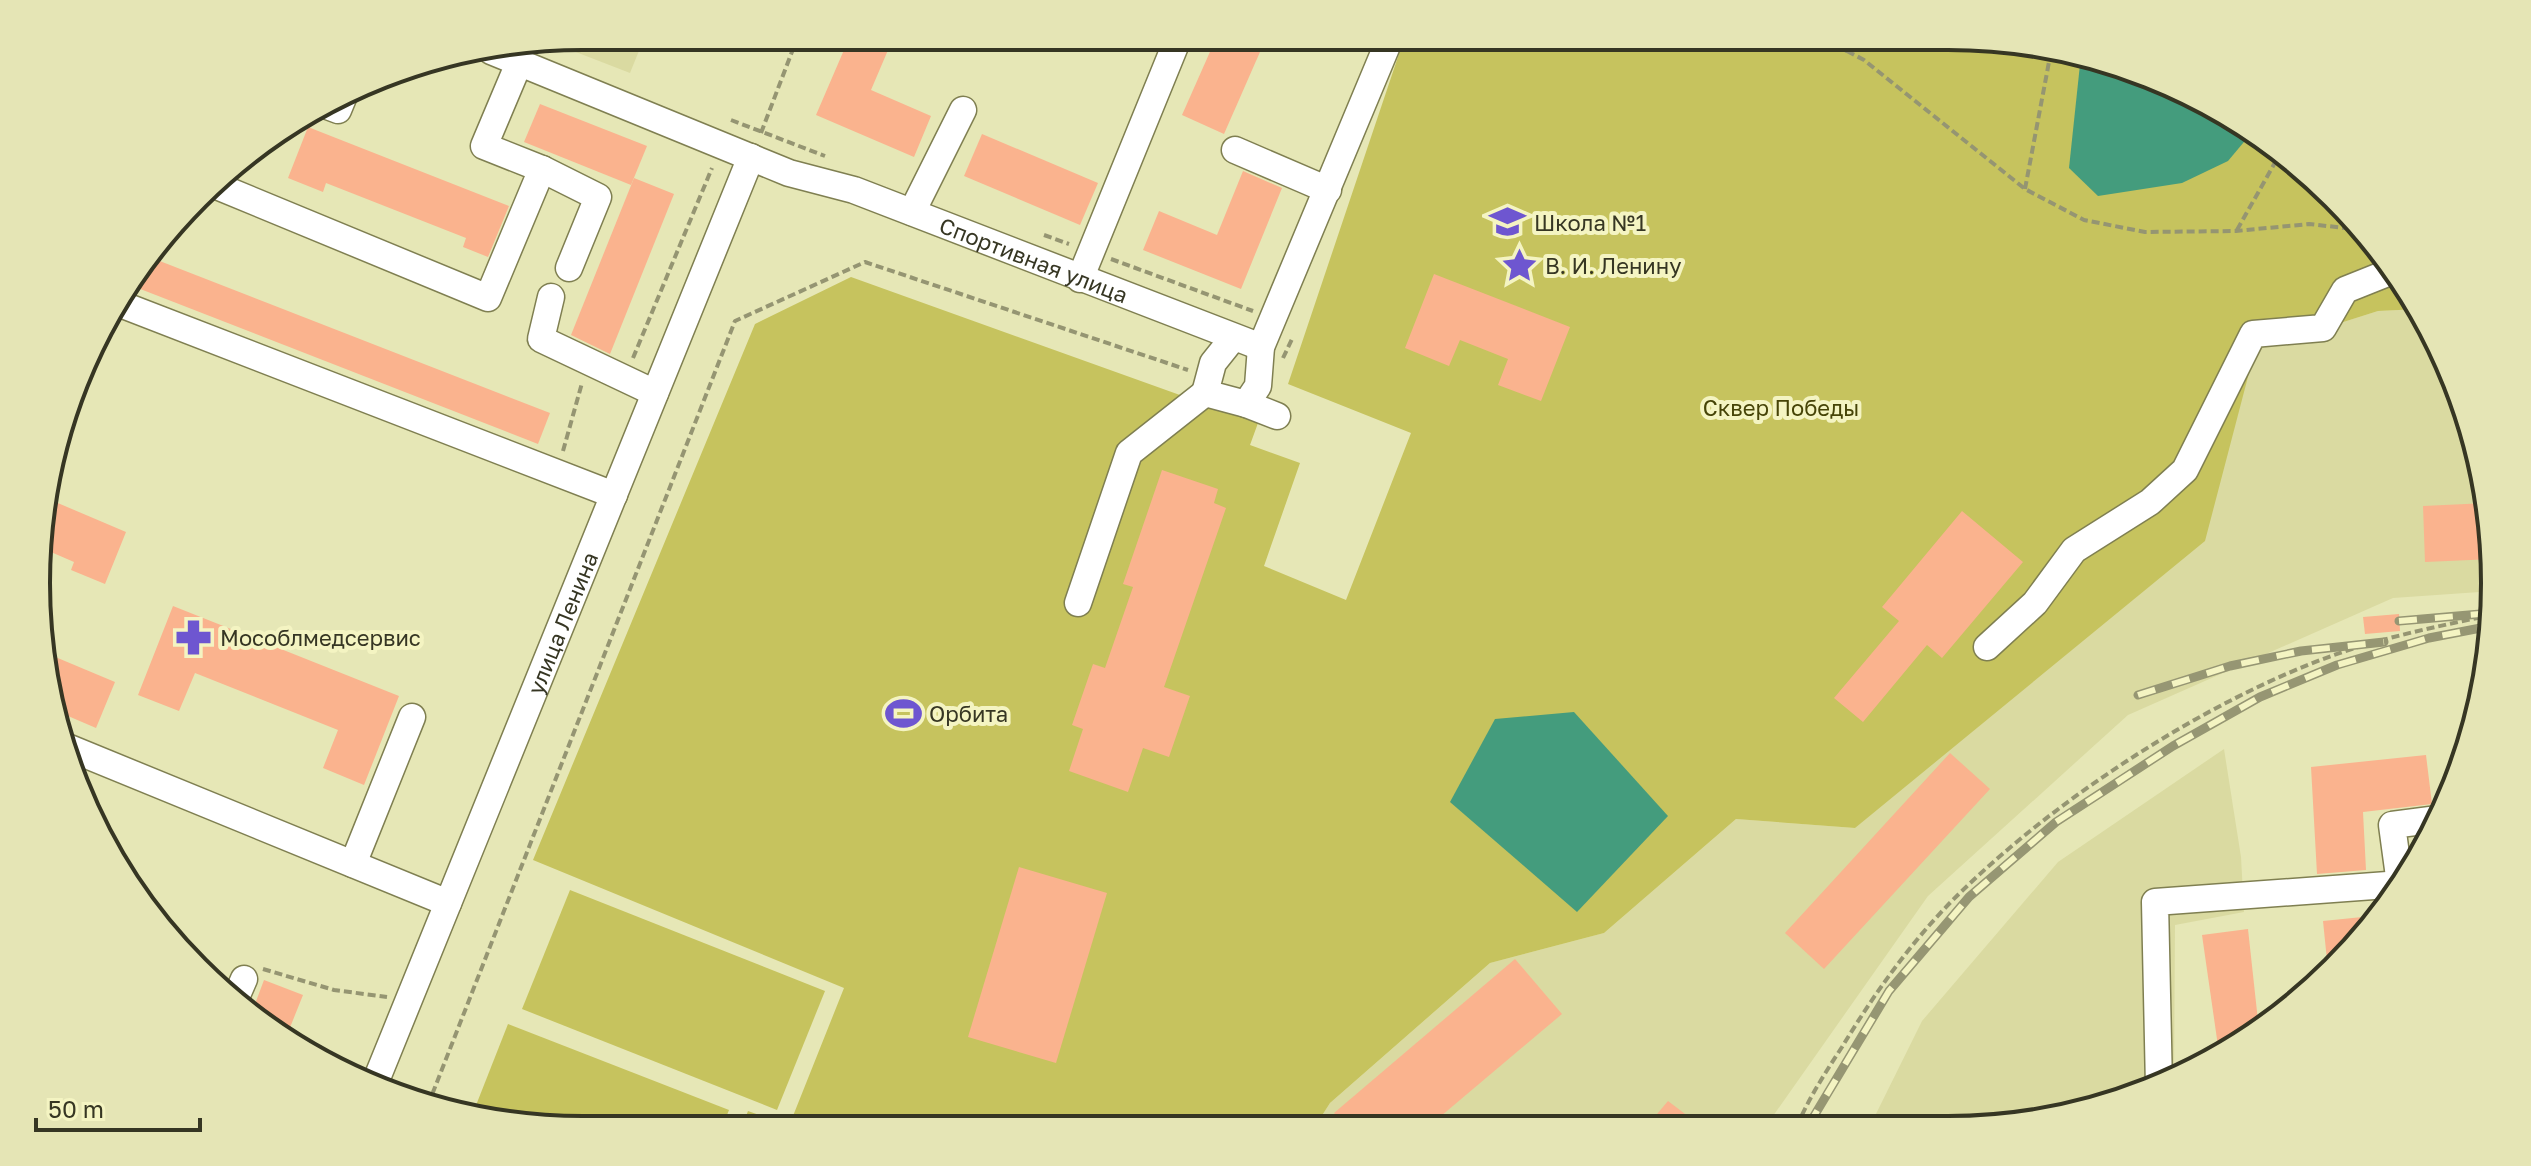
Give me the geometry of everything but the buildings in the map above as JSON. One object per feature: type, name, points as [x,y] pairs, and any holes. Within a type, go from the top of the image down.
[{"type":"street","points":[[1080,279],[1173,50]]},
{"type":"street","points":[[1246,404],[1258,386],[1261,347],[1385,50]]},
{"type":"street","name":"Спортивная улица","points":[[504,56],[751,157],[912,212],[1261,347]]},
{"type":"street","points":[[519,63],[484,146],[542,169],[598,197],[569,268]]},
{"type":"street","points":[[912,212],[963,110]]},
{"type":"street","points":[[1235,150],[1328,190]]},
{"type":"street","name":"улица Ленина","points":[[378,1075],[751,157]]},
{"type":"street","points":[[224,189],[488,298],[542,169]]},
{"type":"street","points":[[1987,647],[2035,603],[2074,550],[2150,502],[2185,470],[2253,334],[2323,328],[2345,290],[2382,275]]},
{"type":"street","points":[[551,297],[541,339],[655,393]]},
{"type":"street","points":[[127,307],[614,495]]},
{"type":"street","points":[[1078,603],[1129,453],[1207,384],[1213,363],[1233,338]]},
{"type":"street","points":[[1207,384],[1277,416]]},
{"type":"street","points":[[353,864],[412,717]]},
{"type":"street","points":[[77,751],[448,903]]},
{"type":"street","points":[[2398,868],[2392,825],[2425,821]]},
{"type":"street","points":[[2159,1072],[2155,902],[2387,885]]},
{"type":"path","points":[[751,157],[793,50]]},
{"type":"path","points":[[1843,50],[1864,60],[2025,189],[2084,220],[2145,232],[2236,231],[2309,224],[2345,228]]},
{"type":"path","points":[[2025,189],[2049,60]]},
{"type":"path","points":[[2236,231],[2275,162]]},
{"type":"path","points":[[624,379],[712,168]]},
{"type":"path","points":[[1036,233],[1273,318]]},
{"type":"path","points":[[432,1094],[735,321],[865,262],[1207,384]]},
{"type":"path","points":[[556,472],[582,393]]},
{"type":"path","points":[[1801,1116],[1881,985],[1962,891],[2050,814],[2168,738],[2255,688],[2334,655],[2427,628],[2480,617]]},
{"type":"path","points":[[239,990],[250,966],[334,990],[364,994]]},
{"type":"shaded area","points":[[571,50],[639,50],[630,73]]},
{"type":"shaded area","points":[[2080,67],[2119,78],[2184,105],[2245,141],[2228,161],[2182,183],[2098,196],[2069,168]]},
{"type":"shaded area","points":[[2405,310],[2426,347],[2453,412],[2471,479],[2480,548],[2481,592],[2393,598],[2128,715],[1928,896],[1773,1116],[1322,1116],[1330,1103],[1490,963],[1604,933],[1736,819],[1855,828],[2254,350],[2378,311]]},
{"type":"shaded area","points":[[1574,712],[1668,816],[1577,912],[1450,802],[1495,719]]},
{"type":"shaded area","points":[[2224,749],[2241,857],[2244,912],[2175,925],[2174,1065],[2119,1088],[2052,1106],[1983,1115],[1875,1116],[1922,1021],[2058,862]]},
{"type":"green space","name":"Сквер Победы","points":[[1400,50],[1948,50],[2018,55],[2086,68],[2184,105],[2272,160],[2325,206],[2349,232],[2405,310],[2378,311],[2255,350],[2205,541],[1855,828],[1736,819],[1604,933],[1490,963],[1330,1103],[1322,1116],[793,1116],[844,988],[533,860],[755,324],[851,277],[1258,423],[1250,445],[1300,463],[1264,566],[1346,600],[1411,433],[1288,384]]},
{"type":"green space","points":[[570,890],[825,991],[777,1110],[522,1009]]},
{"type":"green space","points":[[508,1024],[729,1110],[727,1116],[583,1116],[548,1115],[476,1105]]},
{"type":"railway","points":[[2399,621],[2480,614]]},
{"type":"railway","points":[[1814,1116],[1889,991],[1969,897],[2056,822],[2173,746],[2260,697],[2337,665],[2429,638],[2479,628]]},
{"type":"railway","points":[[2138,695],[2230,666],[2301,651],[2384,642]]},
{"type":"place","name":"Школа №1","points":[[1508,222]]},
{"type":"place","name":"В. И. Ленину","points":[[1519,265]]},
{"type":"place","name":"Мособлмедсервис","points":[[194,637]]},
{"type":"place","name":"Орбита","points":[[903,713]]}]
